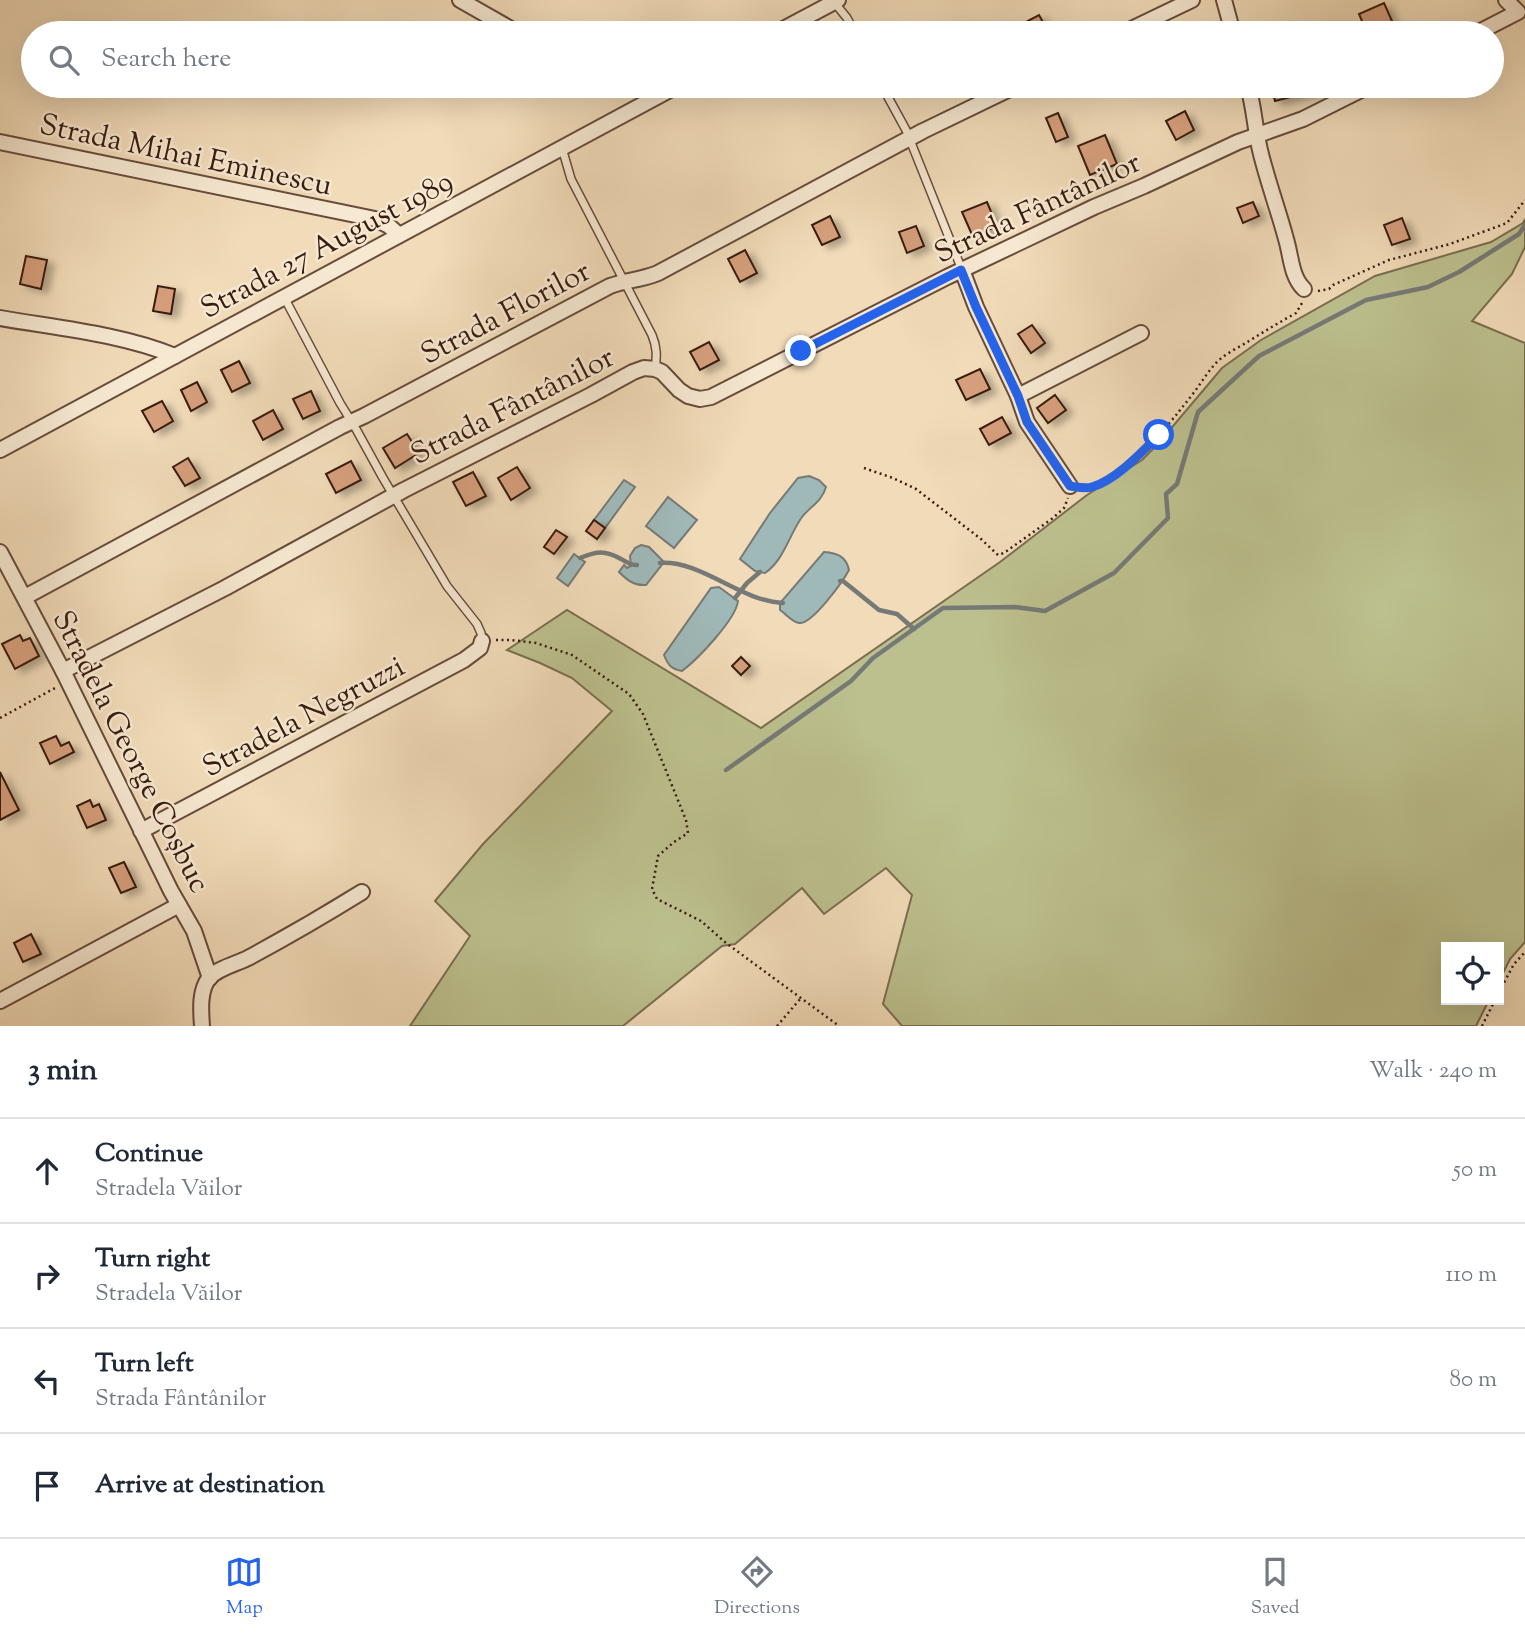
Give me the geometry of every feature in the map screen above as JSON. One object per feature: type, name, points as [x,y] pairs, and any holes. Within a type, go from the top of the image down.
[{"type":"street","points":[[460,0],[497,21]]},
{"type":"street","points":[[1148,21],[1192,0]]},
{"type":"street","points":[[1224,0],[1230,21]]},
{"type":"street","points":[[1500,21],[1518,12],[1506,0]]},
{"type":"street","points":[[798,21],[835,1]]},
{"type":"street","name":"Strada 27 August 1989","points":[[0,450],[654,98]]},
{"type":"street","name":"Strada Florilor","points":[[25,597],[351,421],[610,286],[645,279],[992,98]]},
{"type":"street","points":[[1251,98],[1256,135],[1295,275],[1298,284],[1304,289]]},
{"type":"street","name":"Strada Fântânilor","points":[[66,676],[394,496],[633,372],[644,368],[655,369],[688,396],[699,399],[711,397],[961,270],[1094,207],[1238,142],[1303,119],[1345,98]]},
{"type":"street","name":"Strada Mihai Eminescu","points":[[0,142],[365,217],[389,226],[399,234]]},
{"type":"street","points":[[961,270],[1018,396],[1027,422],[1070,486]]},
{"type":"street","points":[[0,318],[149,345],[176,356]]},
{"type":"street","points":[[1018,396],[1141,333]]},
{"type":"street","name":"Stradela George Coșbuc","points":[[0,552],[66,676],[141,831],[194,931],[210,978]]},
{"type":"street","name":"Stradela Negruzzi","points":[[141,831],[464,660],[480,648],[482,641]]},
{"type":"street","points":[[202,1026],[201,1000],[210,978],[312,923],[362,892]]},
{"type":"street","points":[[0,1001],[179,905]]},
{"type":"lane","points":[[835,1],[849,21]]},
{"type":"lane","points":[[889,98],[909,139],[961,270]]},
{"type":"lane","points":[[562,147],[571,179],[656,345],[655,369]]},
{"type":"lane","points":[[284,297],[340,404],[447,586],[477,624],[482,641]]},
{"type":"path","points":[[864,468],[916,488],[998,555],[1004,553],[1064,508],[1070,486],[1090,488],[1131,463],[1167,426],[1220,360],[1296,313],[1302,303],[1304,289],[1311,292],[1329,289],[1389,260],[1450,244],[1496,228],[1507,223],[1525,200]]},
{"type":"path","points":[[482,641],[536,643],[572,655],[629,694],[643,714],[686,820],[688,833],[658,856],[652,888],[657,899],[701,921],[726,943],[839,1026]]},
{"type":"path","points":[[0,718],[66,676]]},
{"type":"path","points":[[1504,983],[1514,964],[1525,952]]},
{"type":"path","points":[[777,1026],[801,998]]},
{"type":"path","points":[[1482,1026],[1492,1005]]},
{"type":"green space","points":[[1525,219],[1525,247],[1512,274],[1472,321],[1525,343],[1525,942],[1510,959],[1504,971],[1504,942],[1441,942],[1441,1005],[1486,1005],[1476,1026],[902,1026],[883,1004],[912,895],[886,868],[824,914],[802,888],[735,944],[722,946],[623,1026],[410,1026],[470,936],[435,901],[483,844],[612,711],[572,678],[507,650],[567,610],[761,728],[1000,562],[1087,495],[1142,460],[1222,368],[1261,340],[1375,276],[1491,242],[1523,223]]},
{"type":"water","points":[[809,476],[826,487],[822,496],[797,524],[772,568],[765,573],[755,571],[740,559],[770,513],[798,478]]},
{"type":"water","points":[[624,480],[635,487],[605,528],[594,520]]},
{"type":"water","points":[[668,497],[697,520],[674,548],[646,526]]},
{"type":"water","points":[[641,545],[649,547],[664,562],[646,585],[631,582],[619,572],[624,565],[627,568],[631,566],[630,556],[635,548]]},
{"type":"water","points":[[824,552],[840,556],[846,561],[849,570],[819,610],[805,622],[796,622],[780,610],[780,603]]},
{"type":"water","points":[[574,554],[585,562],[568,586],[557,578]]},
{"type":"water","points":[[719,587],[738,601],[731,618],[689,665],[682,671],[673,668],[664,655],[711,588]]},
{"type":"building","points":[[1384,3],[1392,21],[1362,21],[1359,14]]},
{"type":"building","points":[[1039,15],[1042,21],[1028,21]]},
{"type":"building","points":[[1185,111],[1194,130],[1176,140],[1166,121]]},
{"type":"building","points":[[1058,113],[1068,137],[1056,142],[1046,118]]},
{"type":"building","points":[[1105,135],[1117,164],[1090,175],[1078,146]]},
{"type":"building","points":[[987,202],[997,226],[973,237],[962,212]]},
{"type":"building","points":[[1253,202],[1259,216],[1243,223],[1237,208]]},
{"type":"building","points":[[830,216],[840,237],[822,245],[812,225]]},
{"type":"building","points":[[1402,218],[1410,239],[1392,245],[1384,225]]},
{"type":"building","points":[[916,226],[924,246],[907,253],[899,232]]},
{"type":"building","points":[[745,250],[757,273],[740,282],[728,259]]},
{"type":"building","points":[[26,256],[47,260],[41,289],[20,284]]},
{"type":"building","points":[[158,286],[175,289],[171,314],[153,311]]},
{"type":"building","points":[[1032,325],[1045,343],[1031,353],[1018,334]]},
{"type":"building","points":[[709,342],[719,360],[700,370],[690,352]]},
{"type":"building","points":[[239,361],[250,383],[232,392],[221,370]]},
{"type":"building","points":[[980,369],[990,389],[966,400],[956,380]]},
{"type":"building","points":[[197,382],[207,402],[191,411],[181,390]]},
{"type":"building","points":[[311,391],[320,411],[303,419],[293,399]]},
{"type":"building","points":[[1055,395],[1066,410],[1048,423],[1037,408]]},
{"type":"building","points":[[162,401],[173,421],[154,432],[142,411]]},
{"type":"building","points":[[273,410],[283,429],[263,440],[253,421]]},
{"type":"building","points":[[1002,417],[1011,433],[989,445],[980,429]]},
{"type":"building","points":[[407,434],[419,453],[395,468],[383,448]]},
{"type":"building","points":[[188,458],[200,478],[185,486],[173,467]]},
{"type":"building","points":[[351,461],[361,480],[336,493],[326,474]]},
{"type":"building","points":[[517,467],[530,488],[511,500],[498,478]]},
{"type":"building","points":[[473,472],[486,496],[466,506],[453,482]]},
{"type":"building","points":[[594,520],[605,528],[597,539],[586,531]]},
{"type":"building","points":[[556,530],[567,537],[554,554],[544,547]]},
{"type":"building","points":[[20,635],[23,641],[30,638],[39,656],[15,669],[2,644]]},
{"type":"building","points":[[741,657],[750,666],[741,675],[732,666]]},
{"type":"building","points":[[56,736],[61,746],[69,742],[74,752],[50,764],[40,743]]},
{"type":"building","points":[[0,772],[19,810],[0,820]]},
{"type":"building","points":[[90,800],[93,807],[99,804],[106,820],[87,828],[77,806]]},
{"type":"building","points":[[124,862],[136,887],[121,893],[109,868]]},
{"type":"building","points":[[31,934],[41,954],[23,962],[14,943]]},
{"type":"waterway","points":[[726,770],[851,681],[873,658],[943,608],[1015,607],[1045,611],[1114,573],[1168,518],[1166,494],[1177,484],[1198,412],[1259,356],[1366,300],[1428,287],[1459,272],[1519,234],[1525,225]]},
{"type":"waterway","points":[[580,558],[605,553],[637,565]]},
{"type":"waterway","points":[[660,563],[690,568],[751,595],[783,603]]},
{"type":"waterway","points":[[735,598],[760,572]]},
{"type":"waterway","points":[[840,581],[879,610],[897,614],[914,629]]},
{"type":"route","points":[[801,351],[961,270],[1018,396],[1027,422],[1070,486],[1090,488],[1100,483],[1131,463],[1159,435]]}]
